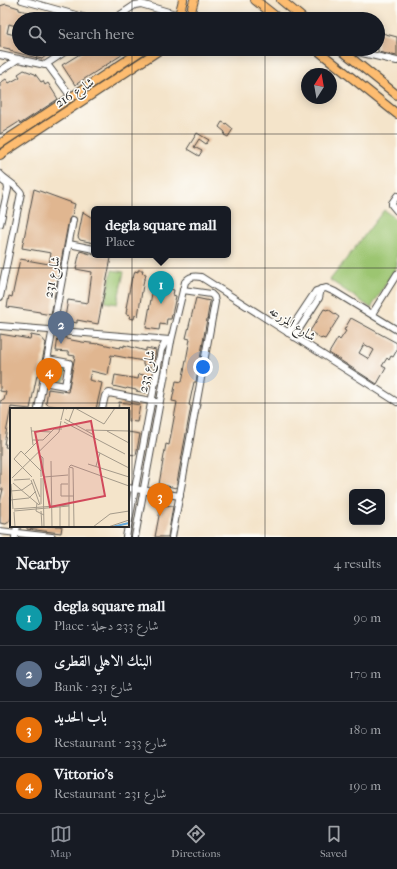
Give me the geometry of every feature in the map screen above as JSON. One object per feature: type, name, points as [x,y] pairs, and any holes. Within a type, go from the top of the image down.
[{"type":"main road","points":[[179,12],[183,0]]},
{"type":"main road","points":[[191,12],[194,0]]},
{"type":"main road","points":[[255,0],[270,12]]},
{"type":"main road","points":[[281,0],[296,12]]},
{"type":"main road","name":"شارع 216","points":[[0,144],[134,56]]},
{"type":"main road","name":"شارع 216","points":[[0,155],[150,56]]},
{"type":"main road","points":[[325,56],[397,114]]},
{"type":"main road","points":[[349,56],[397,95]]},
{"type":"street","points":[[22,0],[65,12]]},
{"type":"street","points":[[124,12],[135,5],[141,4],[164,12]]},
{"type":"street","points":[[0,55],[42,65],[47,64],[59,56]]},
{"type":"street","points":[[375,56],[397,61]]},
{"type":"street","points":[[0,71],[18,59]]},
{"type":"street","points":[[47,64],[72,98]]},
{"type":"street","points":[[0,174],[19,189],[21,193],[0,297]]},
{"type":"street","points":[[0,178],[8,187],[0,224]]},
{"type":"street","points":[[397,196],[392,203],[393,208],[397,211]]},
{"type":"street","name":"شارع 231","points":[[40,408],[47,359],[73,220]]},
{"type":"street","points":[[69,244],[91,248]]},
{"type":"street","points":[[372,314],[397,274]]},
{"type":"street","name":"شارع المزرعه","points":[[183,290],[185,282],[188,278],[194,276],[201,277],[397,402]]},
{"type":"street","points":[[294,337],[319,298],[320,289]]},
{"type":"street","points":[[288,333],[314,294],[320,289],[330,289],[397,330]]},
{"type":"street","points":[[0,326],[171,340],[183,290],[211,294],[214,297],[215,302],[172,537]]},
{"type":"street","name":"شارع 233","points":[[129,521],[162,346],[171,340]]},
{"type":"street","name":"شارع 233","points":[[135,537],[171,340]]},
{"type":"street","points":[[43,382],[65,386],[69,363],[47,359]]},
{"type":"street","points":[[102,408],[104,397],[107,394],[160,403]]},
{"type":"street","points":[[129,488],[180,496]]},
{"type":"street","name":"شارع 233","points":[[126,537],[128,527]]},
{"type":"street","points":[[0,531],[15,535],[52,537]]},
{"type":"green space","points":[[384,210],[397,220],[397,266],[371,308],[330,280]]},
{"type":"green space","points":[[112,270],[124,272],[117,304],[105,302]]},
{"type":"green space","points":[[54,363],[67,366],[64,381],[50,379]]},
{"type":"building","points":[[6,4],[28,12],[12,12],[12,25],[9,24],[7,33],[12,34],[12,52],[10,51],[10,49],[0,47],[0,6]]},
{"type":"building","points":[[385,34],[397,37],[397,56],[385,53]]},
{"type":"building","points":[[30,56],[46,56],[42,59]]},
{"type":"building","points":[[77,56],[120,56],[75,85],[62,65]]},
{"type":"building","points":[[24,70],[35,74],[41,82],[43,81],[45,85],[48,83],[58,99],[20,124],[19,122],[0,134],[0,83],[6,79],[9,83],[20,77],[18,74]]},
{"type":"building","points":[[222,122],[226,123],[233,129],[228,137],[224,135],[225,132],[219,127]]},
{"type":"building","points":[[197,133],[209,140],[206,144],[199,139],[194,147],[202,151],[199,156],[187,149]]},
{"type":"building","points":[[34,189],[75,204],[72,216],[69,219],[51,315],[7,307],[9,296],[12,297],[20,259],[49,264],[51,253],[22,248]]},
{"type":"building","points":[[83,212],[91,217],[91,242],[80,240],[78,237]]},
{"type":"building","points":[[80,251],[91,254],[91,258],[111,258],[98,324],[77,320],[77,323],[68,321],[65,317],[68,300],[88,303],[92,272],[76,269]]},
{"type":"building","points":[[138,270],[143,270],[142,273],[146,274],[138,316],[135,315],[134,319],[129,318],[130,315],[126,314],[126,308],[132,277],[133,278],[135,271],[138,272]]},
{"type":"building","points":[[155,276],[167,284],[166,288],[174,290],[173,295],[176,296],[171,319],[167,319],[166,325],[160,324],[159,330],[146,328]]},
{"type":"building","points":[[196,298],[210,302],[196,382],[194,382],[189,405],[191,406],[176,488],[159,484],[166,444],[169,445],[177,402],[172,401],[176,381],[182,382],[190,339],[186,338]]},
{"type":"building","points":[[324,309],[328,309],[339,317],[325,339],[321,339],[310,331]]},
{"type":"building","points":[[351,318],[397,343],[397,350],[393,357],[391,356],[389,360],[387,358],[382,366],[386,368],[377,384],[329,353],[338,338],[340,340],[346,331],[344,330]],"holes":[[[364,344],[374,350],[369,359],[359,353]]]},
{"type":"building","points":[[0,334],[30,339],[31,335],[41,337],[46,343],[30,408],[10,408],[4,444],[6,444],[5,447],[10,448],[10,521],[6,524],[0,523],[0,503],[3,489],[0,489],[0,401],[4,400],[6,392],[0,391]]},
{"type":"building","points":[[58,337],[66,337],[66,339],[98,343],[120,348],[121,346],[124,347],[124,345],[146,351],[146,348],[156,350],[153,367],[143,365],[143,361],[111,355],[108,375],[91,371],[89,380],[102,383],[96,408],[62,408],[48,405],[46,403],[48,389],[68,392],[75,356],[69,355],[69,352],[56,351]]},
{"type":"building","points":[[139,374],[149,376],[150,379],[147,393],[113,386],[115,375],[138,379]]},
{"type":"building","points":[[119,402],[140,405],[137,422],[129,421],[129,408],[118,408]]},
{"type":"building","points":[[129,432],[140,434],[136,455],[129,454]]},
{"type":"building","points":[[161,505],[173,506],[168,537],[155,537]]},
{"type":"building","points":[[27,527],[62,527],[61,533],[27,529]]},
{"type":"place","name":"degla square mall","points":[[161,304]]},
{"type":"place","name":"البنك الاهلي القطرى","points":[[61,344]]},
{"type":"place","name":"Vittorio's","points":[[49,391]]},
{"type":"place","name":"باب الحديد","points":[[160,516]]}]
